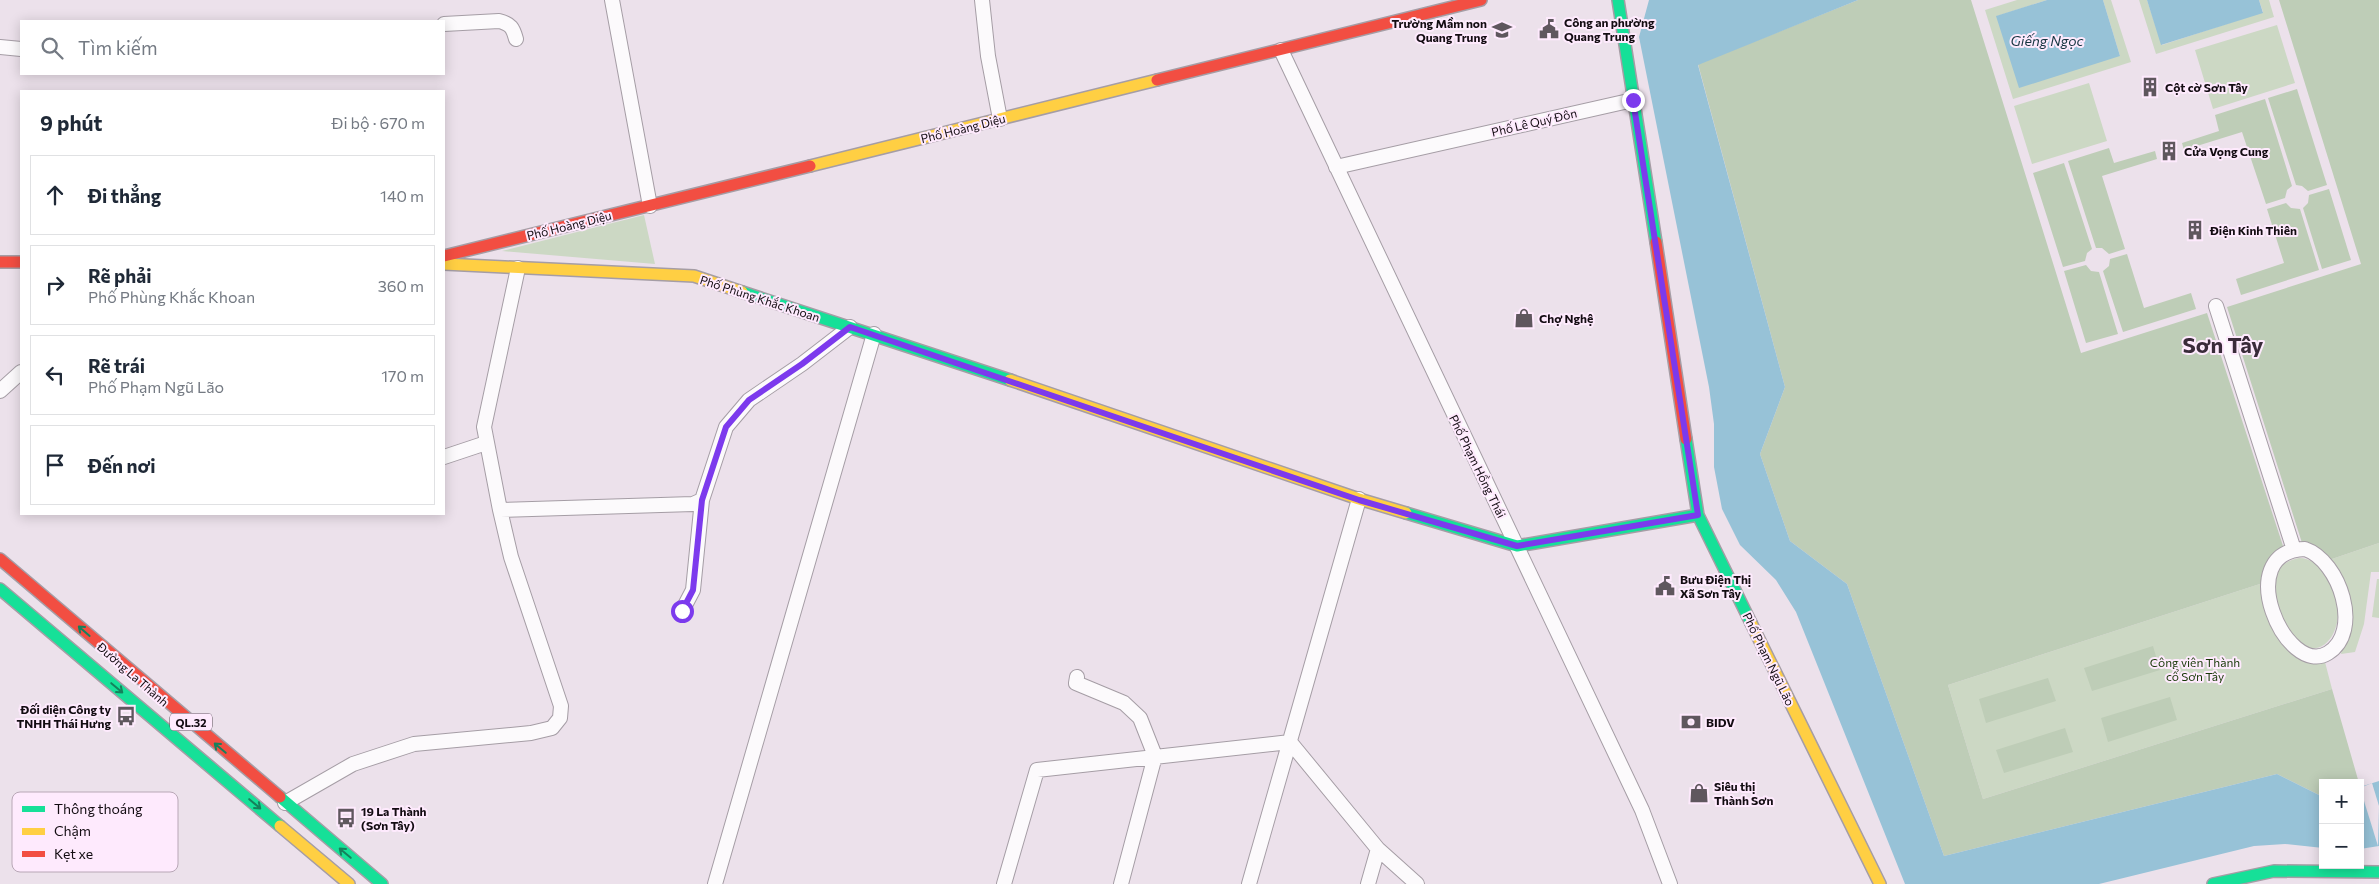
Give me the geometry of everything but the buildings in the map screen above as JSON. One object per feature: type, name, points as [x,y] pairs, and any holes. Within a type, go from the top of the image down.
[{"type":"main road","name":"Phố Hoàng Diệu","points":[[445,256],[1481,0]]},
{"type":"main road","points":[[1618,0],[1633,100]]},
{"type":"main road","name":"Phố Phạm Ngũ Lão","points":[[1633,100],[1698,515],[1880,884]]},
{"type":"main road","points":[[488,245],[487,258],[491,266]]},
{"type":"main road","points":[[0,262],[20,262]]},
{"type":"main road","name":"Phố Phùng Khắc Khoan","points":[[445,264],[694,276],[874,334],[1359,500],[1517,546],[1698,515]]},
{"type":"main road","name":"Đường La Thành","points":[[0,560],[382,884]]},
{"type":"main road","name":"Đường La Thành","points":[[0,589],[349,884]]},
{"type":"main road","points":[[2213,884],[2274,871],[2379,872]]},
{"type":"street","points":[[612,0],[650,206]]},
{"type":"street","points":[[982,0],[988,56],[1000,119]]},
{"type":"street","points":[[445,24],[499,20],[513,28],[516,39]]},
{"type":"street","points":[[0,47],[20,49]]},
{"type":"street","name":"Phố Phạm Hồng Thái","points":[[1281,50],[1642,810],[1670,884]]},
{"type":"street","name":"Phố Lê Quý Đôn","points":[[1336,167],[1633,100]]},
{"type":"street","points":[[285,803],[353,764],[414,744],[531,733],[552,728],[560,718],[561,706],[511,557],[484,427],[518,268]]},
{"type":"street","points":[[2216,306],[2294,550]]},
{"type":"street","points":[[682,611],[693,590],[702,500],[726,427],[749,400],[802,364],[850,327]]},
{"type":"street","points":[[715,884],[874,334]]},
{"type":"street","points":[[0,391],[20,373]]},
{"type":"street","points":[[445,456],[486,443]]},
{"type":"street","points":[[500,510],[693,504],[702,500]]},
{"type":"street","points":[[1249,884],[1359,500]]},
{"type":"street","points":[[2294,550],[2304,550],[2320,557],[2331,570],[2339,586],[2344,604],[2341,636],[2335,648],[2327,654],[2307,655],[2298,649],[2287,639],[2272,613],[2268,584],[2269,572],[2276,562],[2294,550]]},
{"type":"street","points":[[1077,677],[1076,683],[1124,703],[1140,718],[1155,756],[1121,884]]},
{"type":"street","points":[[1004,884],[1037,770],[1290,742]]},
{"type":"street","points":[[1290,742],[1378,849],[1417,884]]},
{"type":"street","points":[[1368,884],[1378,849]]},
{"type":"green space","points":[[1858,0],[1971,0],[2081,353],[2207,313],[2284,549],[2271,559],[2265,572],[2263,583],[1948,685],[1983,799],[2332,689],[2358,779],[2319,779],[2319,795],[2277,774],[1944,856],[1847,584],[1790,541],[1760,454],[1785,387],[1698,64]]},
{"type":"green space","points":[[2017,0],[2047,0],[1997,16],[2120,56],[2103,0],[2111,0],[2131,62],[2013,99],[1985,10]]},
{"type":"green space","points":[[2139,0],[2147,0],[2162,45],[2263,12],[2259,0],[2269,0],[2274,17],[2156,54]]},
{"type":"green space","points":[[2279,0],[2379,0],[2379,543],[2329,560],[2314,546],[2302,543],[2227,307],[2361,264]]},
{"type":"green space","points":[[2277,25],[2295,83],[2213,109],[2195,50]]},
{"type":"green space","points":[[2089,83],[2107,141],[2032,164],[2014,106]]},
{"type":"green space","points":[[2297,89],[2327,185],[2308,191],[2302,186],[2296,185],[2268,98]]},
{"type":"green space","points":[[2265,99],[2292,186],[2287,190],[2285,198],[2266,204],[2242,132],[2184,150],[2182,143],[2219,131],[2215,115]]},
{"type":"green space","points":[[2109,148],[2114,163],[2155,151],[2157,159],[2102,176],[2125,249],[2109,254],[2102,248],[2096,248],[2068,161]]},
{"type":"green space","points":[[2064,163],[2092,249],[2087,253],[2085,261],[2063,267],[2033,173]]},
{"type":"green space","points":[[2329,189],[2351,260],[2322,269],[2303,208],[2308,203],[2309,195]]},
{"type":"green space","points":[[2286,203],[2291,208],[2300,209],[2319,270],[2241,295],[2236,279],[2284,263],[2267,209]]},
{"type":"green space","points":[[644,215],[655,264],[502,251]]},
{"type":"green space","points":[[2127,254],[2144,308],[2191,293],[2196,309],[2123,332],[2103,271],[2109,266],[2110,259]]},
{"type":"green space","points":[[2086,265],[2091,271],[2099,272],[2118,334],[2086,343],[2064,271]]},
{"type":"green space","points":[[2379,543],[2379,572],[2371,572],[2364,624],[2355,652],[2341,654],[2348,621],[2329,560]]},
{"type":"green space","points":[[2299,558],[2316,564],[2323,570],[2336,597],[2338,607],[2337,625],[2330,639],[2318,648],[2304,646],[2296,640],[2286,626],[2278,608],[2274,589],[2277,572],[2286,562]]},
{"type":"green space","points":[[2377,579],[2379,579],[2379,618],[2372,617]]},
{"type":"green space","name":"Công viên Thành cổ Sơn Tây","points":[[2263,583],[2266,611],[2278,637],[2287,648],[2298,656],[2310,661],[2325,662],[2332,689],[1983,799],[1948,685]]},
{"type":"green space","points":[[2153,646],[2160,670],[2092,691],[2084,668]]},
{"type":"green space","points":[[2048,678],[2056,701],[1986,723],[1979,699]]},
{"type":"green space","points":[[2170,697],[2177,720],[2108,742],[2101,718]]},
{"type":"green space","points":[[2065,728],[2073,752],[2004,773],[1996,750]]},
{"type":"water","points":[[1649,0],[1858,0],[1698,65],[1785,387],[1760,454],[1790,541],[1847,584],[1944,856],[2277,774],[2319,795],[2319,848],[2285,844],[2254,846],[2099,884],[1905,884],[1796,612],[1776,580],[1740,545],[1722,509],[1714,467],[1714,424],[1709,387],[1639,37]]},
{"type":"water","name":"Giếng Ngọc","points":[[2047,0],[2103,0],[2120,56],[2019,88],[1996,16]]},
{"type":"water","points":[[2147,0],[2259,0],[2263,13],[2161,45]]},
{"type":"water","points":[[2379,781],[2379,846],[2364,848],[2364,824],[2364,786]]},
{"type":"pier","points":[[2372,783],[2379,806],[2378,846],[2364,801],[2364,786]]},
{"type":"traffic: fast","points":[[1618,0],[1656,242]]},
{"type":"traffic: fast","points":[[742,292],[1010,380]]},
{"type":"traffic: fast","points":[[1686,439],[1698,515],[1751,623]]},
{"type":"traffic: fast","points":[[1406,513],[1517,546],[1698,515]]},
{"type":"traffic: fast","points":[[0,589],[280,826]]},
{"type":"traffic: fast","points":[[280,797],[382,884]]},
{"type":"traffic: fast","points":[[2213,884],[2274,871],[2379,872]]},
{"type":"traffic: slow","points":[[810,166],[1157,80]]},
{"type":"traffic: slow","points":[[445,264],[694,276],[742,292]]},
{"type":"traffic: slow","points":[[1010,380],[1359,499],[1406,513]]},
{"type":"traffic: slow","points":[[1751,623],[1880,884]]},
{"type":"traffic: slow","points":[[280,826],[349,884]]},
{"type":"traffic: jam","points":[[1157,80],[1481,0]]},
{"type":"traffic: jam","points":[[445,256],[810,166]]},
{"type":"traffic: jam","points":[[1656,242],[1686,439]]},
{"type":"traffic: jam","points":[[0,262],[20,262]]},
{"type":"traffic: jam","points":[[0,559],[280,797]]},
{"type":"place","name":"Công an phường Quang Trung","points":[[1549,29]]},
{"type":"place","name":"Trường Mầm non Quang Trung","points":[[1502,30]]},
{"type":"place","name":"Cột cờ Sơn Tây","points":[[2150,87]]},
{"type":"place","name":"Cửa Vọng Cung","points":[[2169,151]]},
{"type":"place","name":"Điện Kinh Thiên","points":[[2195,230]]},
{"type":"place","name":"Chợ Nghệ","points":[[1524,318]]},
{"type":"place","name":"Bưu Điện Thị Xã Sơn Tây","points":[[1665,586]]},
{"type":"place","name":"Đối diện Công ty TNHH Thái Hưng","points":[[126,716]]},
{"type":"place","name":"BIDV","points":[[1691,722]]},
{"type":"place","name":"Siêu thị Thành Sơn","points":[[1699,793]]},
{"type":"place","name":"19 La Thành (Sơn Tây)","points":[[346,818]]},
{"type":"district","name":"Sơn Tây","points":[[2223,344]]},
{"type":"route","points":[[682,611],[693,590],[702,500],[726,427],[749,400],[802,364],[850,327],[1359,500],[1517,546],[1698,515],[1633,100]]}]
